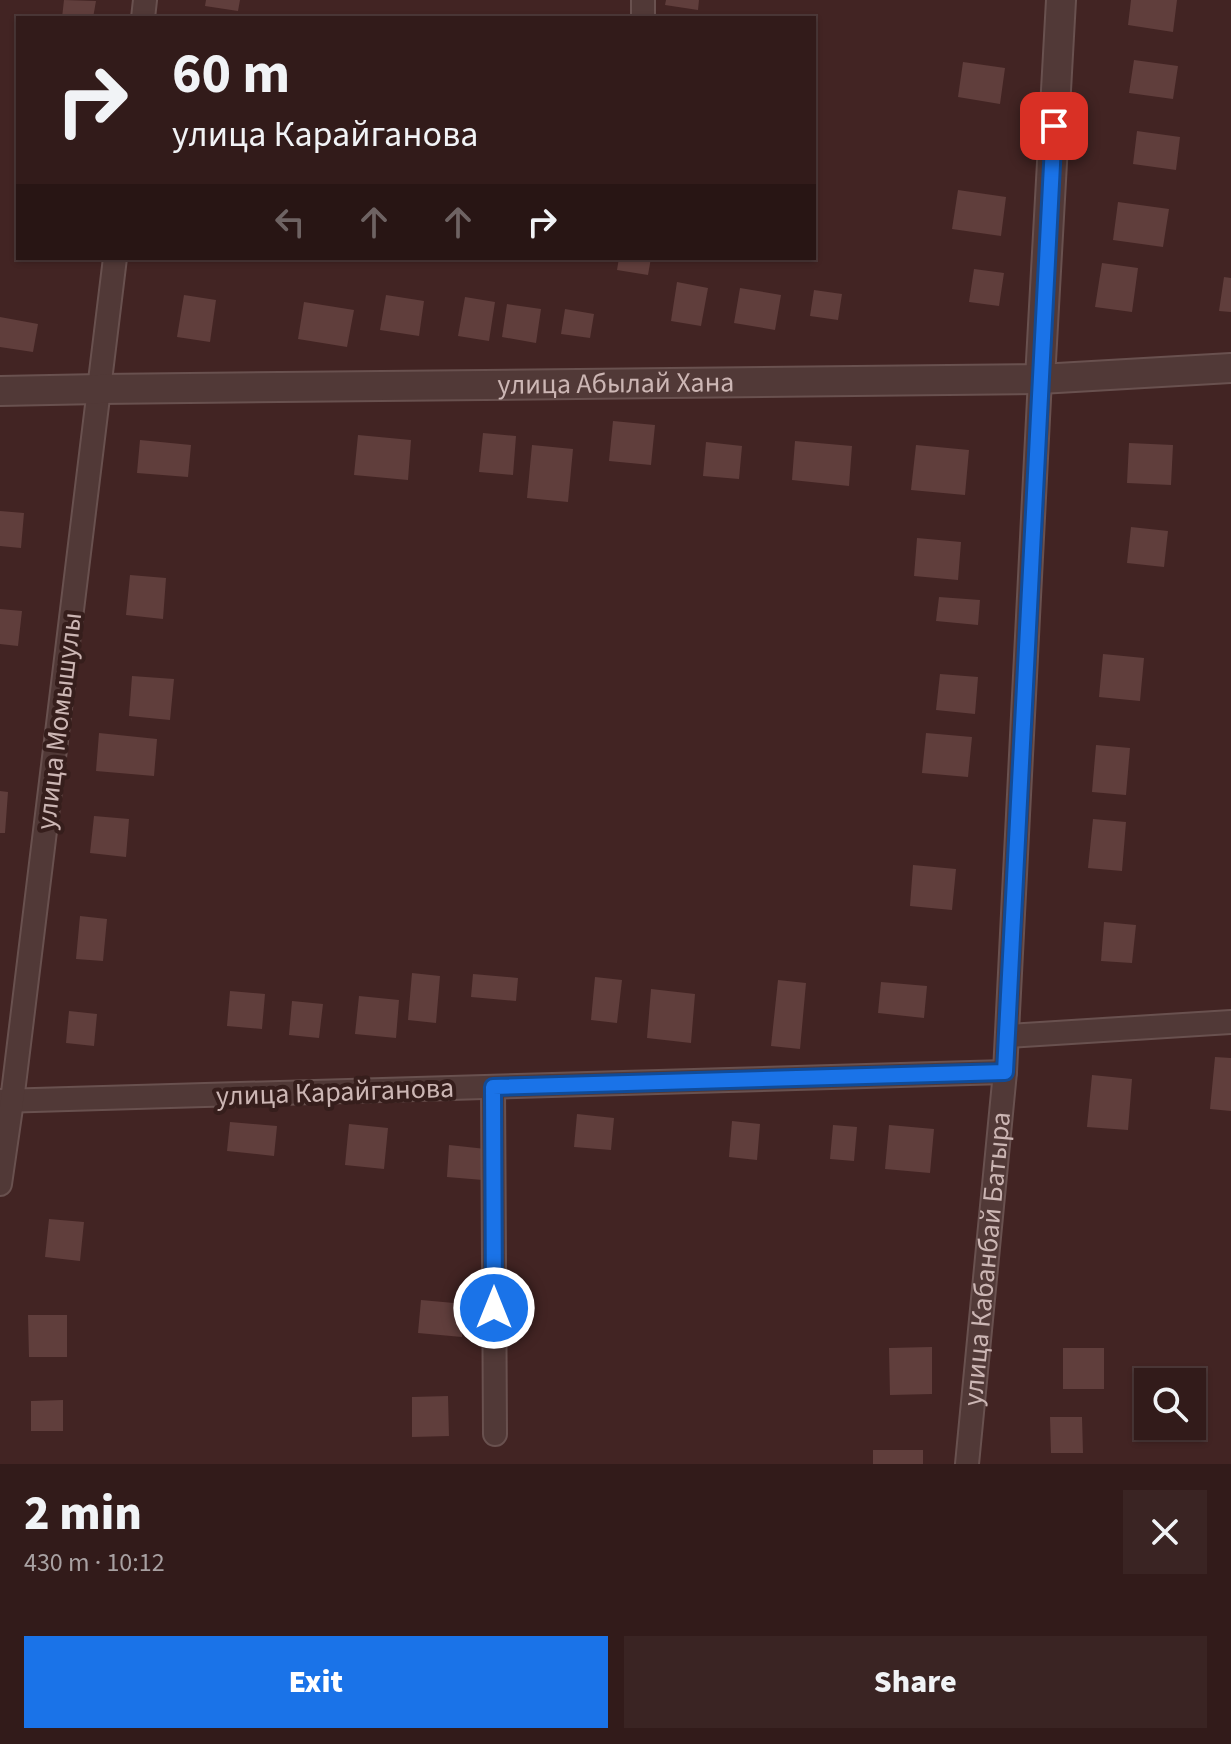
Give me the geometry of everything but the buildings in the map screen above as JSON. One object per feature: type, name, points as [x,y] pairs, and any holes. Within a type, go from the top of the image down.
[{"type":"street","name":"улица Кабанбай Батыра","points":[[967,1464],[1005,1072],[1061,0]]},
{"type":"street","name":"улица Момышулы","points":[[0,1184],[6,1101],[115,260]]},
{"type":"street","name":"улица Абылай Хана","points":[[0,391],[1040,379],[1231,368]]},
{"type":"street","points":[[1007,1036],[1231,1022]]},
{"type":"street","name":"улица Карайганова","points":[[6,1101],[1005,1072]]},
{"type":"street","points":[[493,1087],[495,1434]]},
{"type":"route","points":[[494,1308],[493,1087],[1005,1072],[1054,126]]}]
